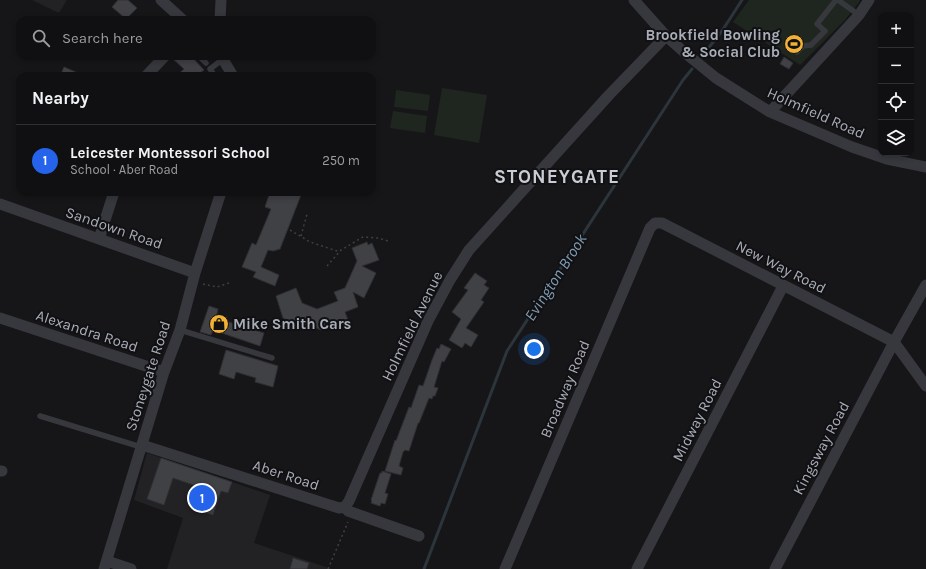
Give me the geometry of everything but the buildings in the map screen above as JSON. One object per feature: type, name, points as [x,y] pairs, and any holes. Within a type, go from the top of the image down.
[{"type":"street","points":[[161,0],[178,16]]},
{"type":"street","points":[[220,0],[220,16]]},
{"type":"street","name":"Holmfield Road","points":[[634,0],[666,36],[684,52],[716,78],[770,112],[852,147],[887,159],[926,167]]},
{"type":"street","points":[[770,112],[859,16],[869,0]]},
{"type":"street","name":"Holmfield Avenue","points":[[348,510],[349,501],[428,321],[450,280],[469,250],[609,95],[666,36]]},
{"type":"street","points":[[150,72],[161,60]]},
{"type":"street","points":[[224,60],[231,72]]},
{"type":"street","points":[[99,239],[113,196]]},
{"type":"street","name":"Stoneygate Road","points":[[106,565],[164,372],[180,330],[194,277],[219,196]]},
{"type":"street","name":"Sandown Road","points":[[0,204],[99,239],[194,277]]},
{"type":"street","name":"New Way Road","points":[[655,223],[662,223],[894,342]]},
{"type":"street","name":"Broadway Road","points":[[505,569],[650,228],[655,223]]},
{"type":"street","name":"Kingsway Road","points":[[775,569],[894,342],[926,285]]},
{"type":"street","name":"Midway Road","points":[[637,569],[783,286]]},
{"type":"street","name":"Alexandra Road","points":[[0,318],[164,372]]},
{"type":"street","points":[[894,342],[926,386]]},
{"type":"street","name":"Aber Road","points":[[141,446],[348,510],[418,536]]},
{"type":"street","points":[[106,565],[131,569]]},
{"type":"lane","points":[[797,52],[803,46],[811,45],[825,31],[817,24],[837,0],[859,16]]},
{"type":"lane","points":[[203,60],[206,63]]},
{"type":"lane","points":[[212,72],[210,69],[219,60]]},
{"type":"lane","points":[[180,330],[272,358]]},
{"type":"lane","points":[[40,416],[141,446]]},
{"type":"path","points":[[301,236],[307,214]]},
{"type":"path","points":[[290,230],[316,244],[340,252]]},
{"type":"path","points":[[327,266],[340,252],[363,237],[378,238],[388,241]]},
{"type":"path","points":[[194,277],[217,287],[232,282]]},
{"type":"path","points":[[328,569],[348,510]]},
{"type":"shaded area","points":[[32,0],[67,0],[59,13]]},
{"type":"shaded area","name":"Brookfield Bowling & Social Club","points":[[749,0],[860,1],[845,20],[800,65],[733,22]]},
{"type":"shaded area","points":[[442,88],[487,95],[479,143],[434,135]]},
{"type":"shaded area","points":[[396,90],[430,95],[428,111],[394,107]]},
{"type":"shaded area","points":[[393,111],[427,116],[425,133],[390,128]]},
{"type":"shaded area","points":[[147,453],[270,495],[254,543],[332,569],[167,569],[183,518],[134,500]]},
{"type":"waterway","name":"Evington Brook","points":[[702,56],[722,31],[742,0]]},
{"type":"waterway","name":"Evington Brook","points":[[424,569],[507,351],[683,80],[692,69]]},
{"type":"place","name":"Brookfield Bowling & Social Club","points":[[794,44]]},
{"type":"place","name":"Mike Smith Cars","points":[[219,324]]},
{"type":"place","name":"Leicester Montessori School","points":[[202,498]]},
{"type":"district","name":"STONEYGATE","points":[[557,176]]}]
